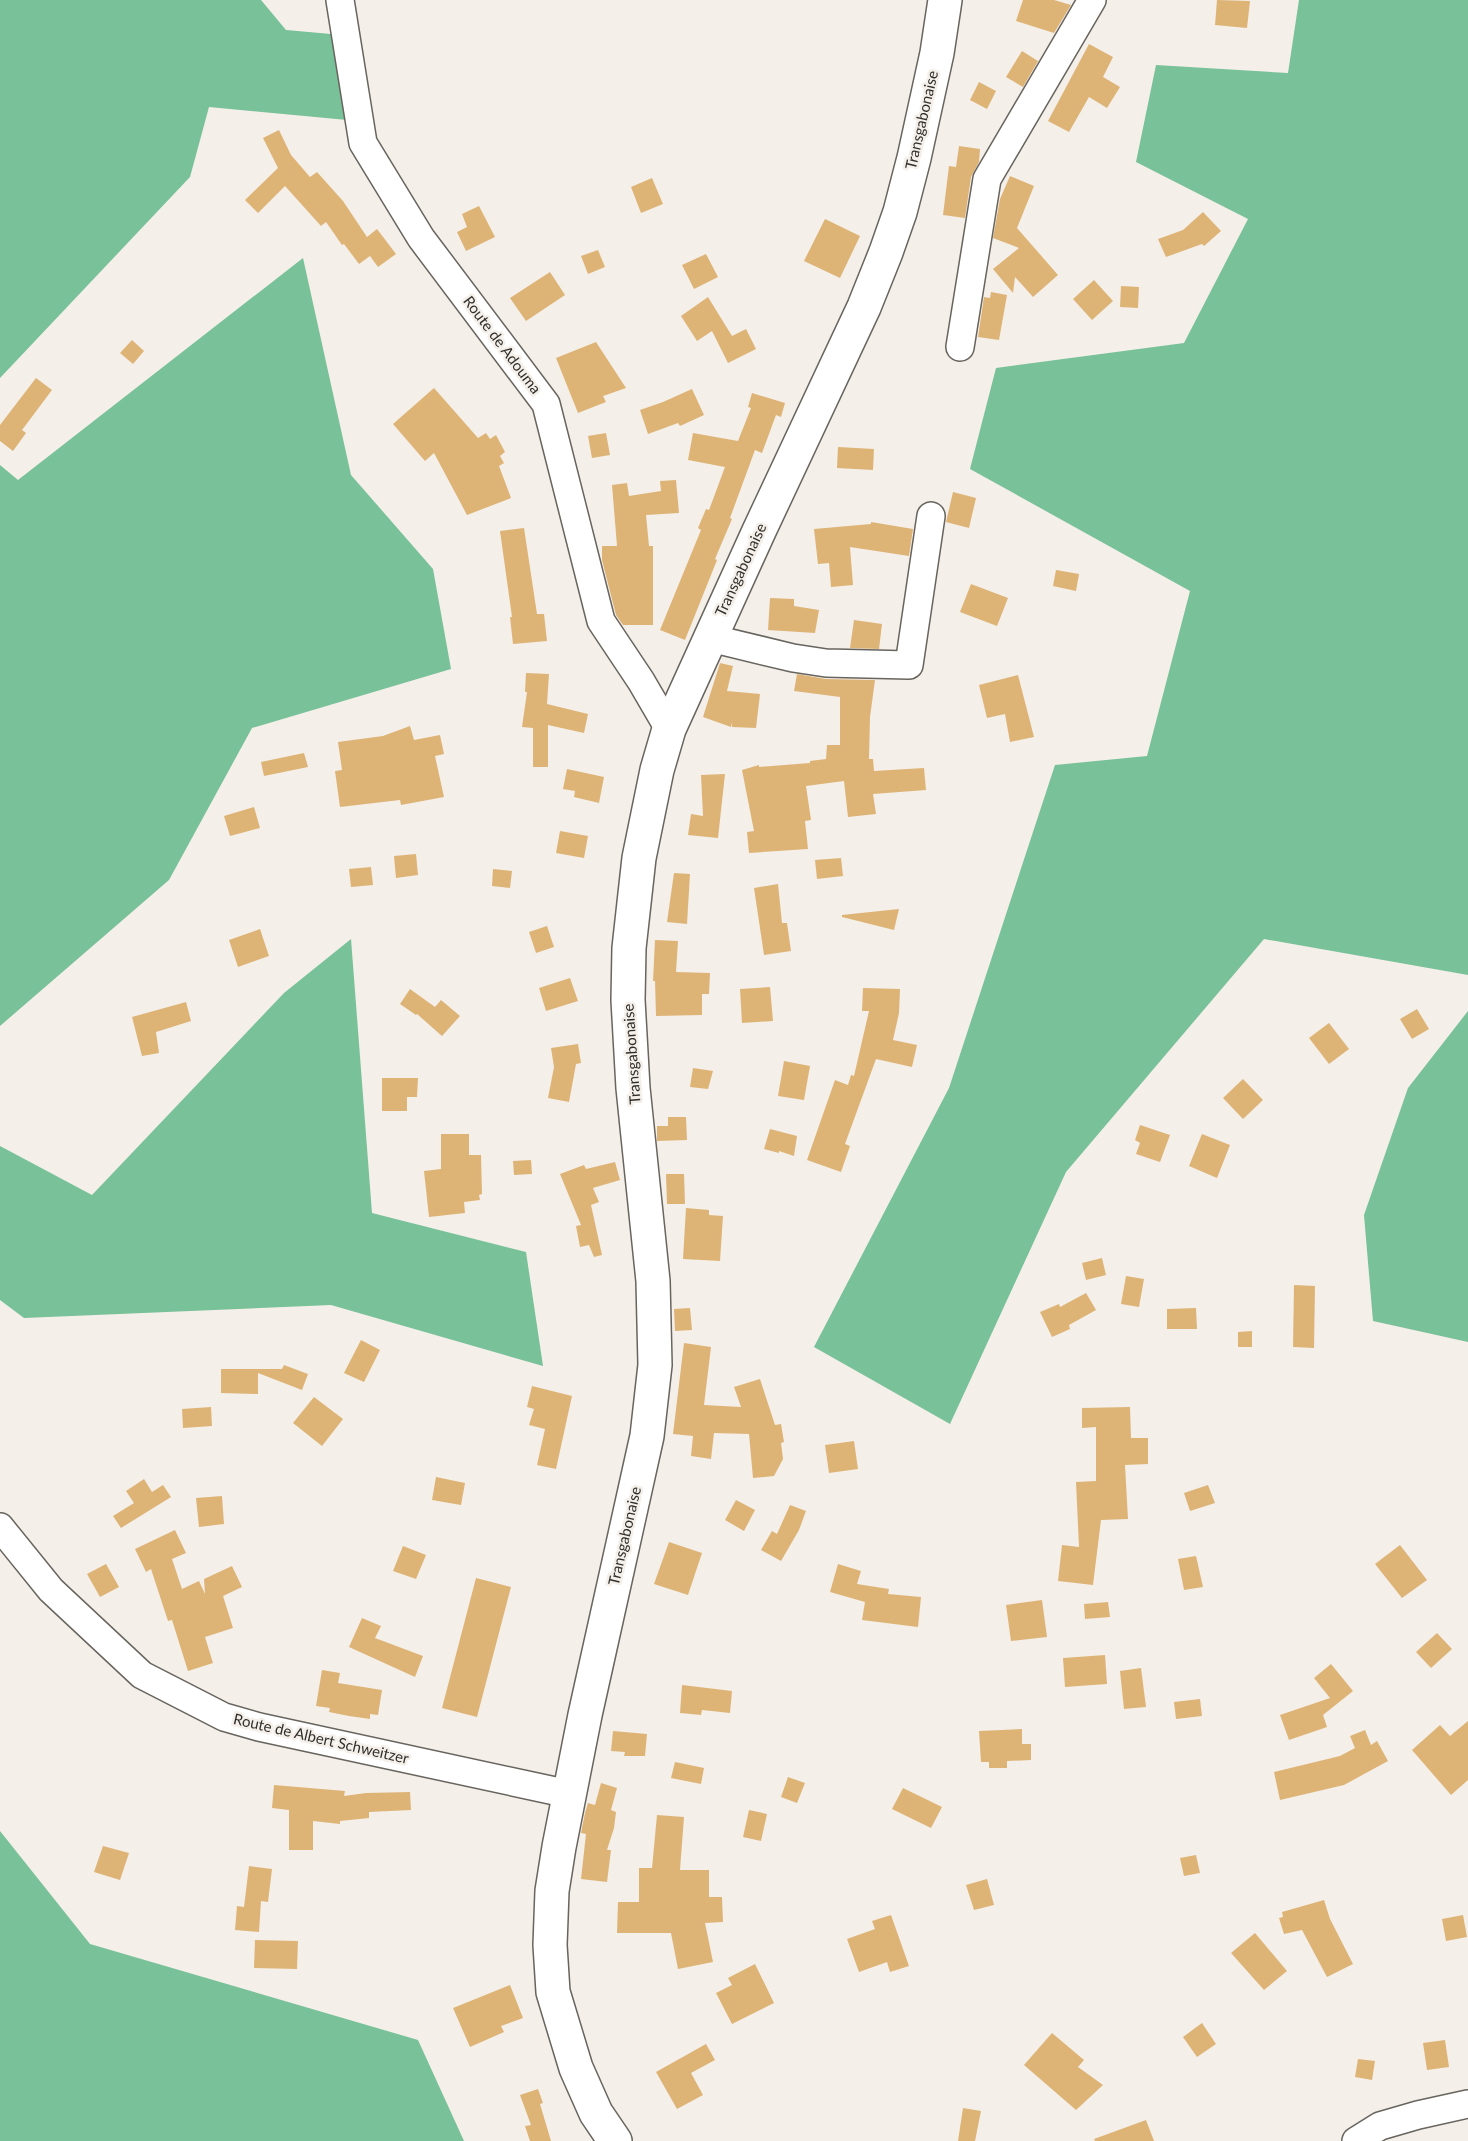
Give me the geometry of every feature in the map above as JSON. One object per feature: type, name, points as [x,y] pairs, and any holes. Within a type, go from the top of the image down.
[{"type":"highway","name":"Transgabonaise","points":[[615,2141],[596,2113],[576,2068],[553,1992],[550,1945],[552,1892],[569,1794],[647,1436],[655,1365],[653,1293],[630,1045],[628,1000],[629,948],[636,879],[647,812],[669,729],[864,307],[886,252],[900,212],[914,158],[937,53],[945,0]]},
{"type":"street","name":"Route de Adouma","points":[[340,0],[363,144],[421,238],[546,404],[601,621],[641,681],[669,729]]},
{"type":"street","points":[[960,347],[987,179],[1092,0]]},
{"type":"street","points":[[710,638],[793,658],[826,663],[909,665],[931,516]]},
{"type":"street","name":"Route de Albert Schweitzer","points":[[0,1527],[51,1590],[141,1675],[224,1717],[259,1727],[569,1794]]},
{"type":"street","points":[[1356,2141],[1380,2126],[1468,2104]]},
{"type":"green space","points":[[0,0],[261,0],[286,30],[331,34],[347,120],[209,107],[190,177],[0,378]]},
{"type":"green space","points":[[1299,0],[1468,0],[1468,975],[1264,939],[1066,1172],[950,1424],[814,1347],[949,1088],[1055,765],[1147,756],[1190,591],[970,469],[996,368],[1184,343],[1248,219],[1136,162],[1156,65],[1288,73]]},
{"type":"green space","points":[[303,258],[351,475],[433,569],[451,669],[252,728],[169,880],[0,1026],[0,465],[18,480]]},
{"type":"green space","points":[[351,939],[372,1213],[526,1252],[543,1366],[331,1305],[24,1318],[0,1300],[0,1146],[92,1195],[284,993]]},
{"type":"green space","points":[[1468,1011],[1468,1342],[1373,1321],[1364,1215],[1408,1088]]},
{"type":"green space","points":[[0,1831],[90,1944],[418,2040],[464,2141],[0,2141]]},
{"type":"building","points":[[1023,0],[1054,0],[1071,5],[1054,33],[1016,21]]},
{"type":"building","points":[[1217,0],[1250,1],[1247,28],[1215,25]]},
{"type":"building","points":[[1089,44],[1113,57],[1103,77],[1120,87],[1107,108],[1089,97],[1069,132],[1048,121]]},
{"type":"building","points":[[1022,51],[1038,61],[1023,87],[1006,77]]},
{"type":"building","points":[[979,82],[996,91],[987,109],[970,100]]},
{"type":"building","points":[[279,130],[291,155],[310,177],[317,172],[343,201],[367,237],[377,229],[396,254],[378,267],[370,256],[359,264],[326,222],[321,226],[285,186],[258,213],[245,200],[278,168],[263,138]]},
{"type":"building","points":[[959,146],[980,149],[979,162],[971,177],[965,218],[943,215],[949,166],[956,167]]},
{"type":"building","points":[[1010,176],[1034,186],[1017,228],[1058,275],[1033,297],[1015,277],[1013,293],[993,269],[1019,248],[993,238],[1000,199]]},
{"type":"building","points":[[652,178],[663,204],[641,213],[631,187]]},
{"type":"building","points":[[479,206],[495,237],[466,251],[457,232],[467,227],[462,214]]},
{"type":"building","points":[[1203,212],[1221,231],[1204,246],[1202,244],[1166,257],[1158,239],[1183,230]]},
{"type":"building","points":[[825,219],[860,236],[840,278],[804,261]]},
{"type":"building","points":[[598,250],[605,267],[588,274],[581,256]]},
{"type":"building","points":[[706,254],[718,277],[694,289],[682,265]]},
{"type":"building","points":[[550,272],[565,295],[526,321],[510,298]]},
{"type":"building","points":[[1094,280],[1113,301],[1092,320],[1073,299]]},
{"type":"building","points":[[1121,286],[1139,287],[1138,308],[1120,307]]},
{"type":"building","points":[[991,292],[1007,295],[999,340],[978,337],[984,297],[990,298]]},
{"type":"building","points":[[708,297],[732,336],[746,329],[756,349],[728,363],[712,331],[697,341],[681,316]]},
{"type":"building","points":[[132,340],[144,351],[133,364],[120,353]]},
{"type":"building","points":[[596,342],[626,388],[603,396],[606,402],[578,413],[556,358]]},
{"type":"building","points":[[36,378],[52,390],[22,430],[26,433],[13,451],[0,441],[0,425]]},
{"type":"building","points":[[434,388],[478,438],[486,433],[490,439],[496,435],[505,452],[500,456],[504,463],[499,466],[511,498],[467,515],[434,453],[425,461],[393,424]]},
{"type":"building","points":[[692,389],[704,415],[680,426],[678,423],[648,434],[640,410]]},
{"type":"building","points":[[752,393],[785,403],[781,417],[776,415],[762,453],[755,450],[730,518],[732,519],[715,559],[717,560],[685,640],[660,630],[701,530],[698,528],[706,509],[709,510],[725,467],[688,460],[693,433],[738,441],[751,408],[748,407]]},
{"type":"building","points":[[606,433],[610,455],[592,458],[588,436]]},
{"type":"building","points":[[838,447],[874,449],[873,470],[837,468]]},
{"type":"building","points":[[676,480],[679,513],[646,515],[649,546],[653,546],[653,625],[623,625],[616,615],[602,560],[602,546],[617,546],[612,485],[627,483],[629,496],[661,491],[660,481]]},
{"type":"building","points":[[953,492],[976,498],[969,528],[946,522]]},
{"type":"building","points":[[871,522],[913,529],[909,556],[850,547],[853,585],[831,587],[829,563],[818,564],[814,529],[871,524]]},
{"type":"building","points":[[524,528],[537,614],[544,614],[547,641],[513,644],[510,617],[512,617],[500,531]]},
{"type":"building","points":[[1056,570],[1079,574],[1076,591],[1053,586]]},
{"type":"building","points":[[971,584],[1008,598],[997,626],[960,612]]},
{"type":"building","points":[[770,598],[794,599],[794,606],[819,610],[815,633],[768,630]]},
{"type":"building","points":[[854,620],[882,624],[879,649],[850,648]]},
{"type":"building","points":[[720,663],[733,666],[727,691],[760,694],[756,728],[732,727],[731,722],[731,727],[703,717]]},
{"type":"building","points":[[526,673],[549,674],[547,704],[588,714],[584,733],[548,725],[548,767],[533,767],[533,728],[522,727],[527,692],[525,692]]},
{"type":"building","points":[[797,674],[826,679],[875,680],[870,717],[869,759],[873,759],[874,771],[924,768],[926,790],[873,794],[876,814],[848,817],[844,781],[806,786],[811,820],[805,821],[808,849],[749,853],[747,832],[754,831],[742,770],[759,765],[759,767],[810,763],[810,761],[826,759],[827,745],[840,745],[840,697],[794,691]]},
{"type":"building","points":[[1018,675],[1034,737],[1010,742],[1005,714],[987,718],[979,685]]},
{"type":"building","points":[[410,726],[414,740],[440,735],[444,754],[435,756],[444,797],[401,805],[400,800],[340,807],[335,771],[342,770],[338,742],[383,736]]},
{"type":"building","points":[[304,753],[308,767],[264,776],[261,762]]},
{"type":"building","points":[[567,769],[604,777],[599,803],[574,797],[575,791],[563,789]]},
{"type":"building","points":[[725,774],[718,838],[688,835],[691,814],[703,816],[701,775]]},
{"type":"building","points":[[254,807],[260,828],[230,836],[224,816]]},
{"type":"building","points":[[560,831],[588,836],[584,858],[556,853]]},
{"type":"building","points":[[416,854],[418,875],[396,878],[394,856]]},
{"type":"building","points":[[841,858],[843,876],[817,879],[815,860]]},
{"type":"building","points":[[371,867],[373,885],[351,887],[349,869]]},
{"type":"building","points":[[493,869],[512,871],[510,888],[492,886]]},
{"type":"building","points":[[674,873],[690,874],[687,924],[667,922]]},
{"type":"building","points":[[778,884],[782,923],[787,923],[791,951],[764,955],[754,888]]},
{"type":"building","points":[[899,909],[894,930],[842,917],[842,915]]},
{"type":"building","points":[[547,926],[554,947],[536,953],[529,932]]},
{"type":"building","points":[[260,929],[269,956],[238,967],[229,940]]},
{"type":"building","points":[[655,940],[678,941],[676,972],[710,973],[709,994],[702,994],[702,1015],[656,1016],[655,981],[653,981]]},
{"type":"building","points":[[570,978],[578,1001],[546,1011],[539,988]]},
{"type":"building","points":[[770,987],[773,1021],[742,1023],[740,989]]},
{"type":"building","points":[[863,988],[900,989],[899,1013],[893,1040],[917,1045],[912,1067],[876,1059],[845,1144],[850,1146],[841,1172],[807,1160],[835,1080],[848,1085],[851,1075],[854,1076],[869,1011],[862,1011]]},
{"type":"building","points":[[410,989],[435,1007],[441,1000],[460,1016],[442,1036],[417,1014],[400,1004]]},
{"type":"building","points":[[186,1002],[191,1021],[156,1032],[159,1053],[142,1056],[132,1017]]},
{"type":"building","points":[[1417,1009],[1429,1029],[1412,1039],[1400,1019]]},
{"type":"building","points":[[1329,1023],[1349,1049],[1329,1064],[1309,1038]]},
{"type":"building","points":[[578,1044],[581,1063],[576,1064],[569,1102],[548,1098],[554,1067],[551,1048]]},
{"type":"building","points":[[784,1061],[810,1066],[804,1100],[778,1096]]},
{"type":"building","points":[[693,1068],[713,1071],[708,1089],[690,1087]]},
{"type":"building","points":[[382,1078],[418,1078],[417,1097],[407,1097],[407,1111],[382,1111]]},
{"type":"building","points":[[1243,1079],[1263,1100],[1243,1119],[1223,1098]]},
{"type":"building","points":[[668,1117],[686,1117],[687,1140],[657,1141],[657,1126],[668,1126]]},
{"type":"building","points":[[1140,1125],[1170,1135],[1160,1162],[1136,1154],[1140,1143],[1135,1140]]},
{"type":"building","points":[[770,1129],[797,1136],[794,1156],[764,1149]]},
{"type":"building","points":[[441,1134],[469,1134],[469,1155],[481,1155],[482,1194],[479,1195],[480,1200],[464,1202],[465,1213],[429,1217],[424,1171],[441,1169]]},
{"type":"building","points":[[1202,1134],[1230,1145],[1217,1178],[1189,1166]]},
{"type":"building","points":[[531,1160],[532,1174],[514,1175],[513,1161]]},
{"type":"building","points":[[615,1162],[620,1180],[593,1188],[599,1202],[591,1205],[602,1255],[594,1257],[589,1245],[580,1247],[576,1226],[581,1225],[560,1174],[584,1165],[586,1169]]},
{"type":"building","points":[[666,1174],[684,1174],[685,1204],[667,1204]]},
{"type":"building","points":[[686,1208],[709,1210],[709,1215],[723,1216],[720,1261],[683,1259]]},
{"type":"building","points":[[1102,1258],[1106,1275],[1086,1280],[1082,1263]]},
{"type":"building","points":[[1126,1276],[1144,1279],[1139,1307],[1121,1304]]},
{"type":"building","points":[[1294,1285],[1315,1286],[1314,1348],[1293,1347]]},
{"type":"building","points":[[1086,1293],[1096,1310],[1069,1325],[1070,1329],[1052,1337],[1040,1312],[1059,1304],[1060,1307]]},
{"type":"building","points":[[690,1308],[692,1330],[675,1331],[674,1309]]},
{"type":"building","points":[[1196,1308],[1197,1329],[1167,1329],[1167,1309]]},
{"type":"building","points":[[1252,1331],[1252,1347],[1238,1347],[1238,1332]]},
{"type":"building","points":[[361,1340],[380,1350],[364,1382],[344,1373]]},
{"type":"building","points":[[684,1343],[711,1347],[704,1405],[741,1407],[734,1387],[760,1379],[775,1425],[781,1424],[784,1442],[781,1443],[783,1459],[774,1476],[753,1478],[749,1434],[714,1433],[711,1459],[691,1456],[693,1436],[673,1434]]},
{"type":"building","points":[[284,1365],[308,1374],[302,1390],[258,1373],[258,1394],[221,1393],[221,1369],[282,1369]]},
{"type":"building","points":[[532,1386],[572,1396],[556,1469],[537,1465],[545,1429],[529,1425],[534,1409],[527,1407]]},
{"type":"building","points":[[314,1397],[343,1419],[322,1446],[293,1423]]},
{"type":"building","points":[[211,1407],[212,1426],[183,1428],[182,1409]]},
{"type":"building","points":[[1130,1407],[1131,1438],[1148,1438],[1148,1464],[1125,1465],[1128,1519],[1101,1520],[1093,1585],[1058,1581],[1062,1545],[1079,1547],[1076,1482],[1096,1481],[1096,1427],[1082,1428],[1082,1408]]},
{"type":"building","points":[[854,1441],[858,1469],[829,1473],[825,1445]]},
{"type":"building","points":[[436,1477],[465,1483],[461,1505],[432,1500]]},
{"type":"building","points":[[144,1479],[152,1492],[163,1485],[171,1497],[121,1528],[113,1516],[134,1503],[126,1491]]},
{"type":"building","points":[[1208,1485],[1215,1503],[1190,1511],[1184,1493]]},
{"type":"building","points":[[222,1496],[224,1524],[199,1527],[196,1498]]},
{"type":"building","points":[[736,1500],[755,1510],[744,1531],[725,1520]]},
{"type":"building","points":[[790,1505],[806,1511],[799,1530],[781,1561],[761,1550],[772,1531],[777,1534]]},
{"type":"building","points":[[175,1530],[186,1553],[172,1559],[182,1589],[199,1581],[205,1594],[204,1579],[232,1566],[242,1587],[223,1596],[233,1628],[205,1637],[213,1663],[188,1671],[172,1620],[168,1621],[151,1569],[146,1572],[135,1549]]},
{"type":"building","points":[[669,1542],[702,1553],[688,1595],[654,1584]]},
{"type":"building","points":[[1400,1545],[1427,1580],[1402,1598],[1375,1564]]},
{"type":"building","points":[[403,1546],[426,1555],[416,1579],[393,1571]]},
{"type":"building","points":[[1196,1556],[1203,1587],[1184,1590],[1178,1559]]},
{"type":"building","points":[[106,1564],[119,1587],[100,1597],[87,1574]]},
{"type":"building","points":[[838,1564],[861,1571],[857,1584],[889,1589],[888,1594],[921,1597],[918,1627],[862,1620],[865,1602],[830,1592]]},
{"type":"building","points":[[476,1578],[511,1587],[477,1717],[442,1708]]},
{"type":"building","points":[[1042,1600],[1047,1637],[1011,1641],[1006,1605]]},
{"type":"building","points":[[1108,1602],[1110,1617],[1085,1619],[1084,1604]]},
{"type":"building","points":[[362,1618],[381,1626],[375,1638],[423,1656],[415,1677],[349,1647]]},
{"type":"building","points":[[1437,1633],[1452,1649],[1431,1668],[1416,1652]]},
{"type":"building","points":[[1105,1655],[1107,1684],[1065,1687],[1063,1658]]},
{"type":"building","points":[[1331,1664],[1353,1691],[1323,1715],[1327,1727],[1289,1740],[1280,1715],[1330,1698],[1314,1678]]},
{"type":"building","points":[[1141,1668],[1146,1707],[1124,1709],[1120,1671]]},
{"type":"building","points":[[322,1670],[340,1673],[338,1683],[382,1690],[378,1715],[370,1714],[370,1719],[349,1716],[329,1712],[330,1708],[316,1706]]},
{"type":"building","points":[[682,1685],[732,1691],[730,1713],[702,1710],[701,1715],[680,1713]]},
{"type":"building","points":[[1200,1699],[1202,1716],[1176,1719],[1174,1702]]},
{"type":"building","points":[[1468,1721],[1468,1780],[1451,1795],[1412,1750],[1440,1725],[1450,1736]]},
{"type":"building","points":[[1022,1729],[1022,1744],[1031,1744],[1031,1760],[1007,1761],[1007,1768],[989,1768],[989,1762],[981,1762],[979,1731]]},
{"type":"building","points":[[1365,1730],[1371,1745],[1377,1741],[1388,1761],[1344,1785],[1280,1800],[1274,1772],[1340,1756],[1355,1748],[1350,1736]]},
{"type":"building","points":[[613,1731],[647,1734],[645,1756],[624,1756],[625,1752],[611,1751]]},
{"type":"building","points":[[675,1762],[704,1768],[701,1784],[671,1778]]},
{"type":"building","points":[[788,1777],[805,1783],[797,1803],[781,1797]]},
{"type":"building","points":[[601,1783],[617,1788],[611,1810],[616,1812],[607,1850],[611,1850],[607,1882],[581,1879],[586,1834],[581,1833],[585,1813],[588,1803],[595,1805]]},
{"type":"building","points":[[274,1785],[345,1791],[344,1796],[410,1792],[411,1810],[369,1812],[369,1818],[340,1821],[340,1824],[313,1821],[313,1850],[289,1850],[289,1810],[272,1808]]},
{"type":"building","points":[[903,1788],[942,1807],[931,1828],[892,1809]]},
{"type":"building","points":[[749,1810],[767,1814],[761,1841],[743,1837]]},
{"type":"building","points":[[657,1815],[684,1817],[680,1870],[709,1870],[709,1897],[722,1897],[723,1922],[705,1923],[713,1962],[678,1969],[671,1933],[617,1933],[618,1902],[639,1902],[639,1868],[652,1868]]},
{"type":"building","points":[[103,1846],[129,1853],[120,1880],[94,1872]]},
{"type":"building","points":[[1196,1855],[1200,1873],[1184,1876],[1180,1858]]},
{"type":"building","points":[[249,1866],[272,1869],[268,1902],[261,1901],[259,1932],[235,1930],[237,1906],[244,1907]]},
{"type":"building","points":[[987,1879],[994,1905],[974,1910],[966,1885]]},
{"type":"building","points":[[1324,1900],[1330,1919],[1353,1964],[1327,1977],[1302,1930],[1284,1934],[1279,1918],[1283,1917],[1282,1912]]},
{"type":"building","points":[[891,1915],[909,1966],[890,1972],[887,1962],[859,1972],[847,1939],[875,1929],[872,1921]]},
{"type":"building","points":[[1463,1915],[1467,1937],[1446,1941],[1442,1919]]},
{"type":"building","points":[[1255,1933],[1287,1971],[1264,1990],[1231,1953]]},
{"type":"building","points":[[255,1940],[298,1941],[297,1969],[254,1968]]},
{"type":"building","points":[[755,1964],[774,2003],[732,2024],[716,1993],[732,1985],[728,1978]]},
{"type":"building","points":[[510,1985],[523,2018],[501,2026],[504,2032],[470,2047],[453,2008]]},
{"type":"building","points":[[1202,2023],[1216,2044],[1197,2057],[1183,2037]]},
{"type":"building","points":[[1052,2033],[1084,2060],[1078,2067],[1103,2085],[1076,2110],[1024,2065]]},
{"type":"building","points":[[1445,2040],[1449,2067],[1427,2070],[1423,2043]]},
{"type":"building","points":[[706,2044],[715,2060],[691,2073],[703,2095],[677,2109],[656,2072]]},
{"type":"building","points":[[1358,2059],[1375,2061],[1372,2080],[1355,2077]]},
{"type":"building","points":[[538,2089],[551,2141],[530,2141],[525,2126],[531,2125],[520,2095]]},
{"type":"building","points":[[963,2108],[981,2111],[975,2141],[958,2141]]},
{"type":"building","points":[[1146,2120],[1154,2141],[1095,2141],[1094,2139]]}]
